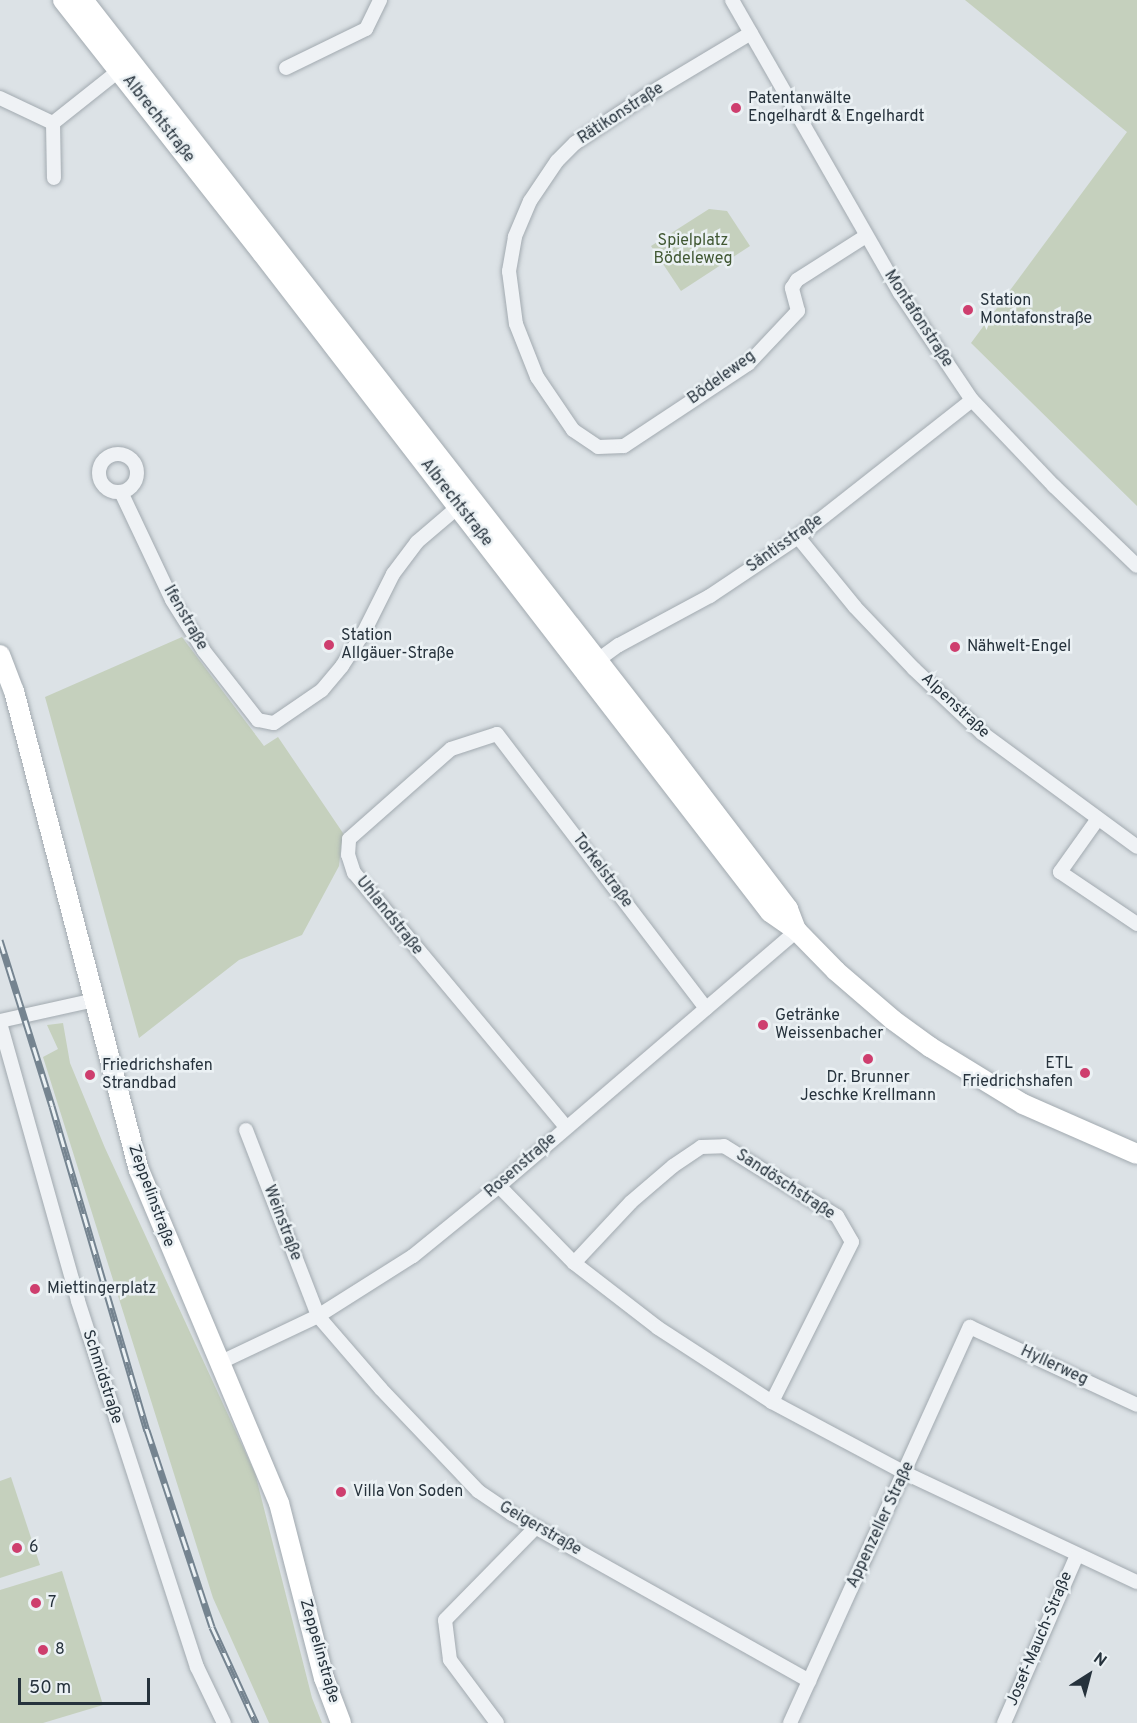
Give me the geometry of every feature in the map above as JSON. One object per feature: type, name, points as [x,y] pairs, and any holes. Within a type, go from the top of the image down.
[{"type":"main road","name":"Albrechtstraße","points":[[63,0],[126,65]]},
{"type":"main road","name":"Albrechtstraße","points":[[83,0],[126,65],[591,665],[788,909],[797,931],[836,971],[893,1020],[930,1047],[1023,1104],[1137,1155]]},
{"type":"main road","name":"Zeppelinstraße","points":[[0,655],[14,691],[139,1170],[279,1503],[324,1677],[341,1723]]},
{"type":"street","points":[[286,68],[366,29],[380,0]]},
{"type":"street","name":"Montafonstraße","points":[[732,0],[866,236],[900,292],[972,400],[1054,486],[1137,566]]},
{"type":"street","name":"Rätikonstraße","points":[[598,447],[573,430],[537,377],[516,324],[509,271],[515,237],[530,201],[557,162],[575,143],[627,108],[751,33]]},
{"type":"street","name":"Albrechtstraße","points":[[53,123],[126,65]]},
{"type":"street","points":[[0,98],[53,123],[54,178]]},
{"type":"street","name":"Bödeleweg","points":[[598,447],[624,446],[748,364],[798,311],[792,288],[797,280],[866,236]]},
{"type":"street","name":"Säntisstraße","points":[[591,665],[619,645],[710,596],[798,537],[972,400]]},
{"type":"street","name":"Ifenstraße","points":[[121,492],[172,600],[204,651],[258,720],[274,723],[322,690],[342,666],[364,632],[399,566],[417,542],[465,501]]},
{"type":"street","name":"Alpenstraße","points":[[798,537],[855,607],[914,669],[982,733],[1097,820],[1137,847]]},
{"type":"street","name":"Torkelstraße","points":[[497,734],[706,1008]]},
{"type":"street","name":"Uhlandstraße","points":[[497,734],[451,749],[350,839],[348,855],[354,873],[368,892],[566,1127]]},
{"type":"street","points":[[1097,820],[1060,872],[1137,924]]},
{"type":"street","name":"Rosenstraße","points":[[219,1363],[318,1316],[413,1256],[499,1186],[797,931]]},
{"type":"street","points":[[0,1022],[95,1000]]},
{"type":"street","name":"Schmidstraße","points":[[0,1022],[78,1301],[197,1667],[224,1723]]},
{"type":"street","name":"Weinstraße","points":[[246,1130],[318,1316]]},
{"type":"street","name":"Sandöschstraße","points":[[574,1263],[631,1202],[673,1166],[701,1147],[724,1146],[837,1216],[852,1242],[772,1402]]},
{"type":"street","points":[[499,1186],[574,1263],[658,1328],[772,1402],[905,1473],[1137,1582]]},
{"type":"street","name":"Geigerstraße","points":[[318,1316],[381,1389],[478,1491],[536,1527],[809,1681]]},
{"type":"street","name":"Hyllerweg","points":[[970,1327],[1137,1404]]},
{"type":"street","name":"Appenzeller Straße","points":[[790,1723],[970,1327]]},
{"type":"street","points":[[497,1723],[450,1660],[444,1620],[536,1527]]},
{"type":"street","name":"Josef-Mauch-Straße","points":[[1004,1723],[1077,1555]]},
{"type":"green space","points":[[965,0],[1137,0],[1137,506],[971,343],[1127,132]]},
{"type":"green space","name":"Spielplatz Bödeleweg","points":[[709,209],[727,211],[750,246],[681,291],[651,246]]},
{"type":"green space","points":[[182,637],[264,746],[278,737],[345,836],[341,846],[339,866],[302,935],[239,960],[139,1038],[45,697]]},
{"type":"green space","points":[[63,1023],[70,1063],[105,1148],[255,1473],[312,1698],[322,1723],[269,1723],[213,1598],[43,1057],[58,1049],[47,1025]]},
{"type":"green space","name":"6","points":[[11,1477],[40,1565],[0,1578],[0,1481]]},
{"type":"green space","points":[[62,1571],[103,1705],[43,1723],[0,1723],[0,1590]]},
{"type":"railway","points":[[0,940],[52,1106],[147,1430],[212,1627],[256,1723]]},
{"type":"place","name":"Patentanwälte Engelhardt & Engelhardt","points":[[736,108]]},
{"type":"place","name":"Station Montafonstraße","points":[[968,310]]},
{"type":"place","name":"Station Allgäuer-Straße","points":[[329,645]]},
{"type":"place","name":"Nähwelt-Engel","points":[[955,647]]},
{"type":"place","name":"Getränke Weissenbacher","points":[[763,1025]]},
{"type":"place","name":"Dr. Brunner Jeschke Krellmann","points":[[868,1059]]},
{"type":"place","name":"ETL Friedrichshafen","points":[[1085,1073]]},
{"type":"place","name":"Friedrichshafen Strandbad","points":[[90,1075]]},
{"type":"place","name":"Miettingerplatz","points":[[35,1289]]},
{"type":"place","name":"Villa Von Soden","points":[[341,1492]]},
{"type":"place","name":"6","points":[[17,1548]]},
{"type":"place","name":"7","points":[[36,1603]]},
{"type":"place","name":"8","points":[[43,1650]]}]
